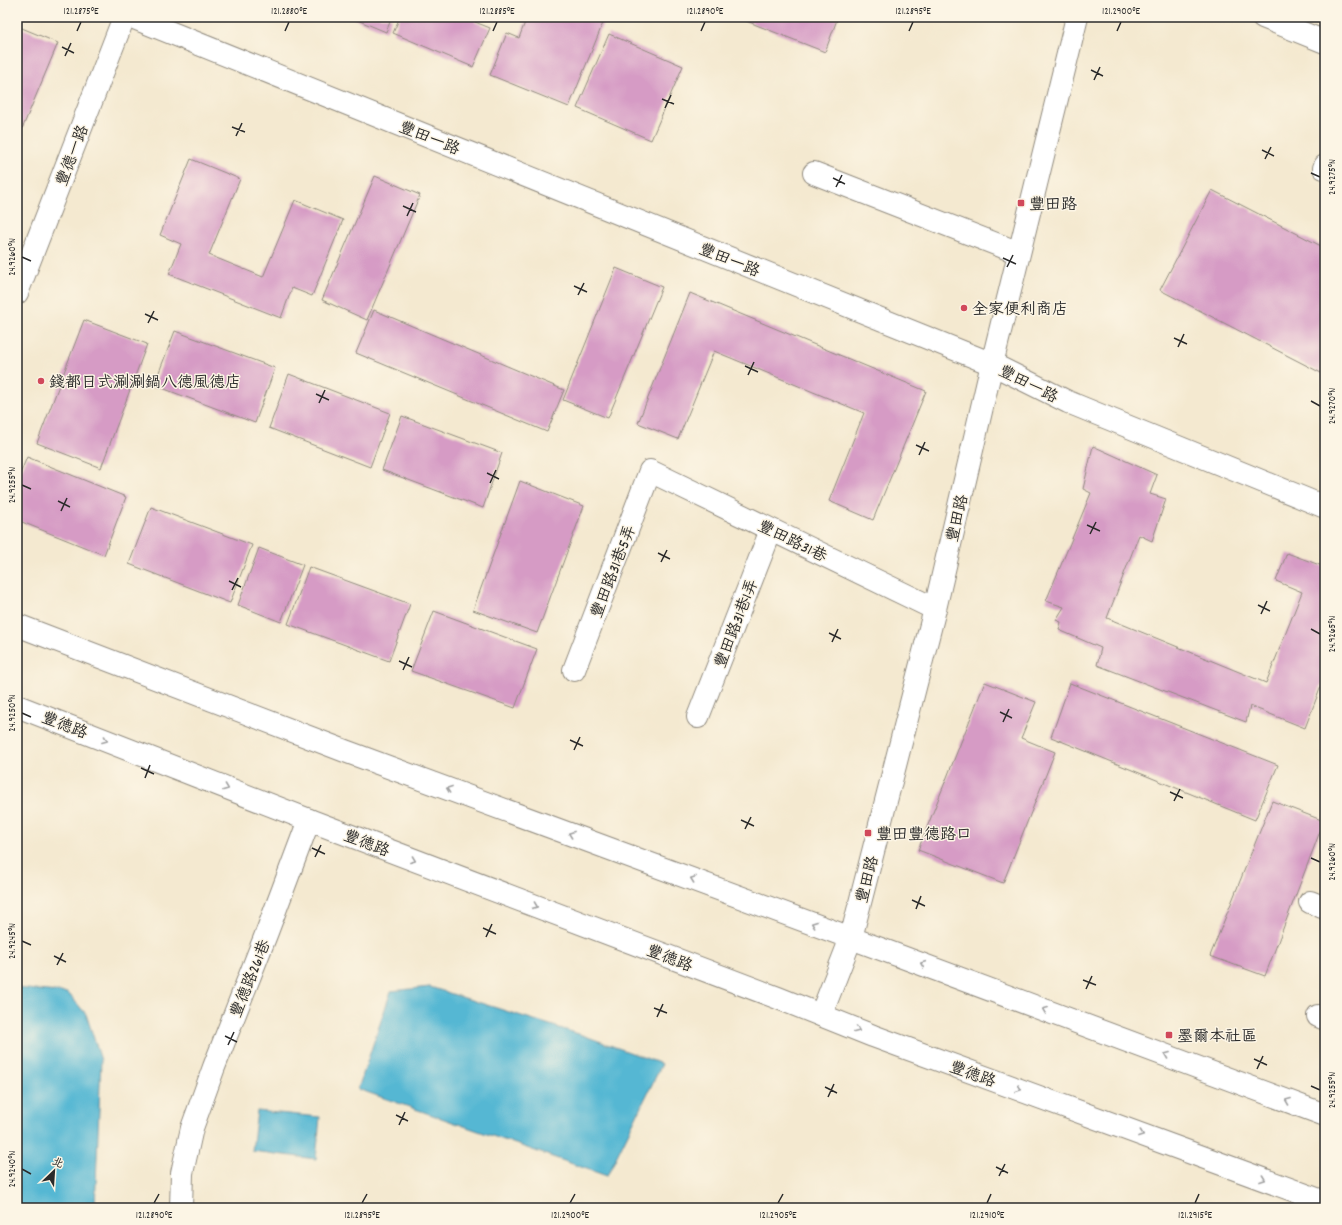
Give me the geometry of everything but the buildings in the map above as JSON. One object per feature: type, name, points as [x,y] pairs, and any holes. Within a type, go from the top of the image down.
[{"type":"main road","name":"豐德一路","points":[[17,293],[124,17]]},
{"type":"main road","name":"豐田一路","points":[[132,17],[992,364],[1068,402],[1325,507]]},
{"type":"main road","name":"豐田路","points":[[821,1015],[851,938],[935,609],[992,364],[1077,17]]},
{"type":"main road","points":[[1263,17],[1325,42]]},
{"type":"main road","points":[[814,173],[1019,253]]},
{"type":"main road","name":"豐田路31巷","points":[[650,471],[935,609]]},
{"type":"main road","name":"豐田路31巷5弄","points":[[574,670],[650,471]]},
{"type":"main road","name":"豐田路31巷1弄","points":[[698,717],[771,530]]},
{"type":"main road","points":[[17,625],[337,748],[1325,1115]]},
{"type":"main road","name":"豐德路","points":[[17,706],[309,820],[873,1036],[1325,1202]]},
{"type":"main road","name":"豐德路261巷","points":[[181,1208],[182,1173],[192,1128],[309,820]]},
{"type":"water","points":[[430,987],[585,1036],[662,1064],[607,1176],[358,1089],[391,991]]},
{"type":"water","points":[[17,988],[68,993],[86,1014],[101,1060],[95,1208],[17,1208]]},
{"type":"water","points":[[257,1111],[320,1117],[316,1159],[252,1151]]},
{"type":"place","name":"豐田路","points":[[1021,203]]},
{"type":"place","name":"全家便利商店","points":[[964,308]]},
{"type":"place","name":"錢都日式涮涮鍋八德風德店","points":[[41,381]]},
{"type":"place","name":"豐田豐德路口","points":[[868,833]]},
{"type":"place","name":"墨爾本社區","points":[[1169,1035]]}]
